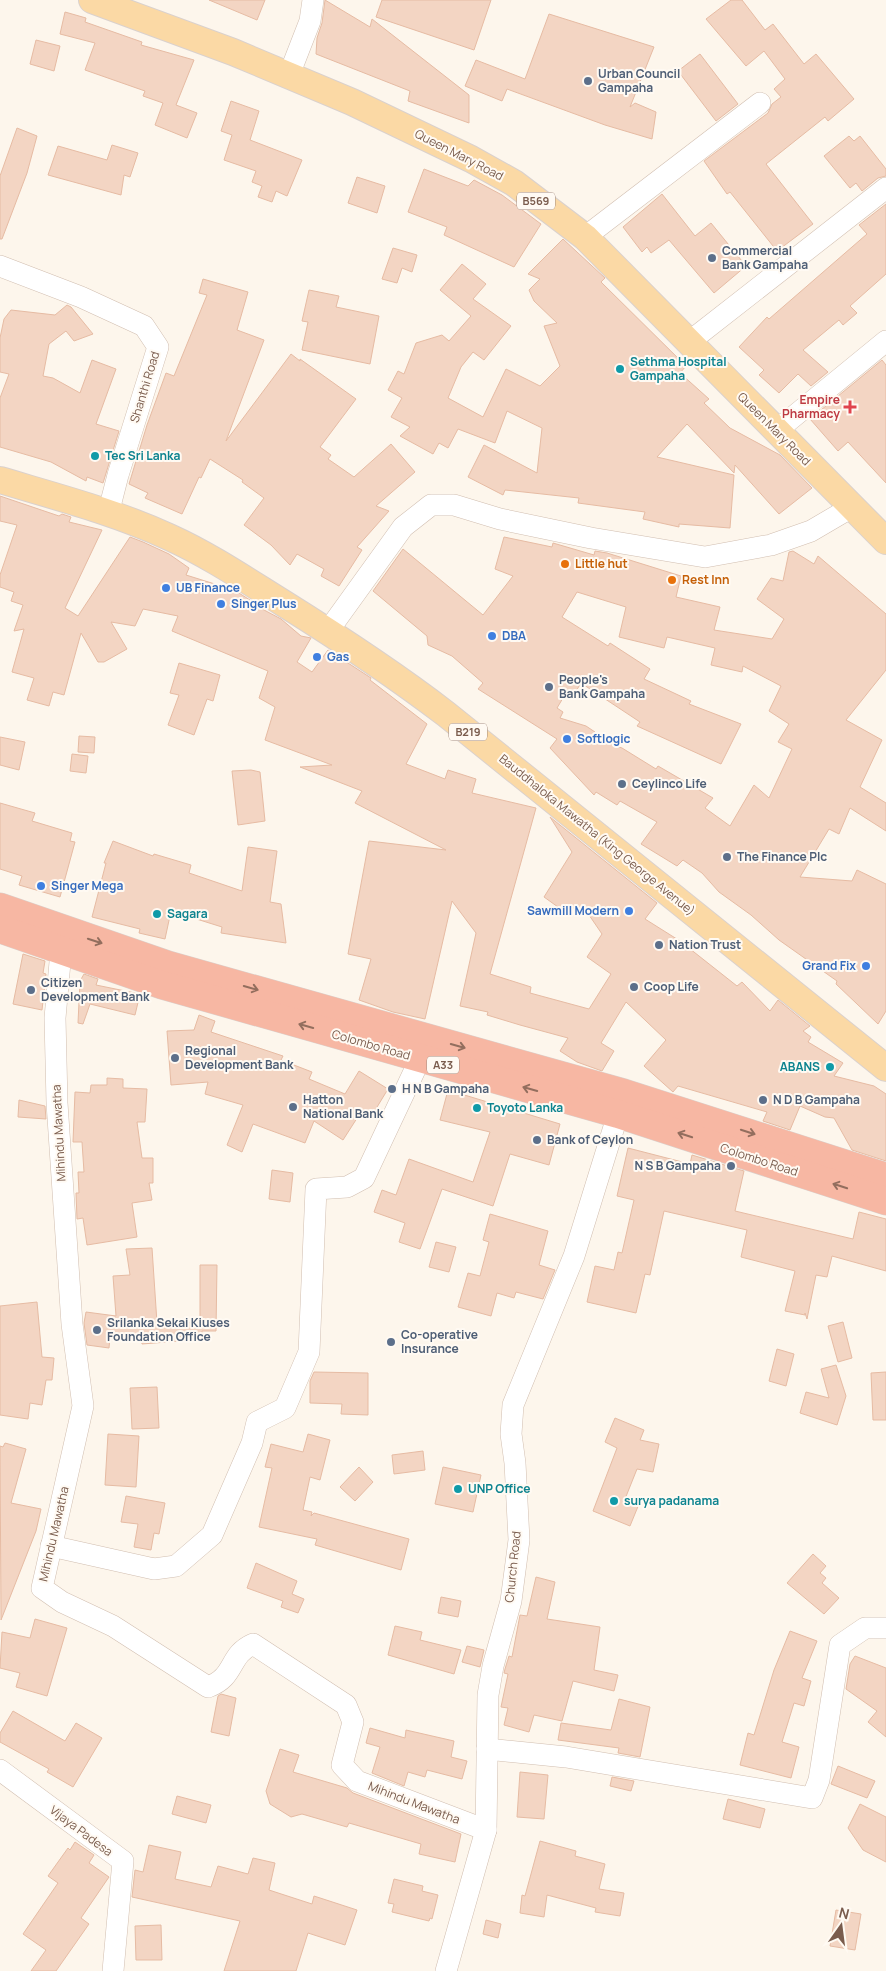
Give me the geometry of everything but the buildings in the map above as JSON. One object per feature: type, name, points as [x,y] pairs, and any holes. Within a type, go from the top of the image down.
[{"type":"highway","name":"Colombo Road","points":[[0,907],[64,942],[162,985],[424,1048],[886,1177]]},
{"type":"highway","name":"Colombo Road","points":[[0,930],[64,942]]},
{"type":"highway","name":"Colombo Road","points":[[621,1104],[886,1201]]},
{"type":"main road","name":"Queen Mary Road","points":[[92,0],[289,75],[352,102],[471,159],[514,183],[585,237],[886,541]]},
{"type":"main road","name":"Bauddhaloka Mawatha (King George Avenue)","points":[[0,480],[108,514],[169,537],[202,554],[328,631],[396,676],[886,1067]]},
{"type":"street","points":[[289,75],[310,20],[313,0]]},
{"type":"street","points":[[585,237],[760,103]]},
{"type":"street","points":[[689,342],[886,188]]},
{"type":"street","name":"Shanthi Road","points":[[0,266],[81,297],[144,326],[158,347],[118,475],[108,514]]},
{"type":"street","points":[[776,431],[886,341]]},
{"type":"street","points":[[328,631],[403,527],[431,505],[454,505],[500,519],[591,538],[705,556],[771,545],[811,531],[852,507]]},
{"type":"street","name":"Mihindu Mawatha","points":[[64,942],[55,1018],[57,1103],[72,1324],[83,1406],[42,1588],[62,1602],[113,1626],[208,1687],[222,1682],[242,1649],[253,1644],[346,1705],[352,1722],[342,1765],[357,1781],[486,1830]]},
{"type":"street","points":[[51,1546],[154,1569],[176,1566],[212,1535],[252,1443],[257,1422],[285,1408],[309,1352],[316,1189],[347,1187],[364,1178],[424,1048]]},
{"type":"street","name":"Church Road","points":[[446,1971],[486,1830],[488,1695],[493,1666],[511,1602],[518,1540],[516,1463],[511,1434],[513,1405],[574,1256],[621,1104]]},
{"type":"street","points":[[487,1750],[566,1757],[812,1798],[820,1780],[840,1645],[865,1628],[886,1628]]},
{"type":"street","name":"Vijaya Padesa","points":[[0,1770],[122,1861],[113,1971]]},
{"type":"place","name":"Urban Council Gampaha","points":[[588,81]]},
{"type":"place","name":"Commercial Bank Gampaha","points":[[712,258]]},
{"type":"place","name":"Sethma Hospital Gampaha","points":[[620,369]]},
{"type":"place","name":"Empire Pharmacy","points":[[850,407]]},
{"type":"place","name":"Tec Sri Lanka","points":[[95,456]]},
{"type":"place","name":"Little hut","points":[[565,564]]},
{"type":"place","name":"Rest Inn","points":[[672,580]]},
{"type":"place","name":"UB Finance","points":[[166,588]]},
{"type":"place","name":"Singer Plus","points":[[221,604]]},
{"type":"place","name":"DBA","points":[[492,636]]},
{"type":"place","name":"Gas","points":[[317,657]]},
{"type":"place","name":"People's Bank Gampaha","points":[[549,687]]},
{"type":"place","name":"Softlogic","points":[[567,739]]},
{"type":"place","name":"Ceylinco Life","points":[[622,784]]},
{"type":"place","name":"The Finance Plc","points":[[727,857]]},
{"type":"place","name":"Singer Mega","points":[[41,886]]},
{"type":"place","name":"Sawmill Modern","points":[[629,911]]},
{"type":"place","name":"Sagara","points":[[157,914]]},
{"type":"place","name":"Nation Trust","points":[[659,945]]},
{"type":"place","name":"Grand Fix","points":[[866,966]]},
{"type":"place","name":"Coop Life","points":[[634,987]]},
{"type":"place","name":"Citizen Development Bank","points":[[31,990]]},
{"type":"place","name":"Regional Development Bank","points":[[175,1058]]},
{"type":"place","name":"ABANS","points":[[830,1067]]},
{"type":"place","name":"H N B Gampaha","points":[[392,1089]]},
{"type":"place","name":"N D B Gampaha","points":[[763,1100]]},
{"type":"place","name":"Hatton National Bank","points":[[293,1107]]},
{"type":"place","name":"Toyoto Lanka","points":[[477,1108]]},
{"type":"place","name":"Bank of Ceylon","points":[[537,1140]]},
{"type":"place","name":"N S B Gampaha","points":[[731,1166]]},
{"type":"place","name":"Srilanka Sekai Kiuses Foundation Office","points":[[97,1330]]},
{"type":"place","name":"Co-operative Insurance","points":[[391,1342]]},
{"type":"place","name":"UNP Office","points":[[458,1489]]},
{"type":"place","name":"surya padanama","points":[[614,1501]]}]
